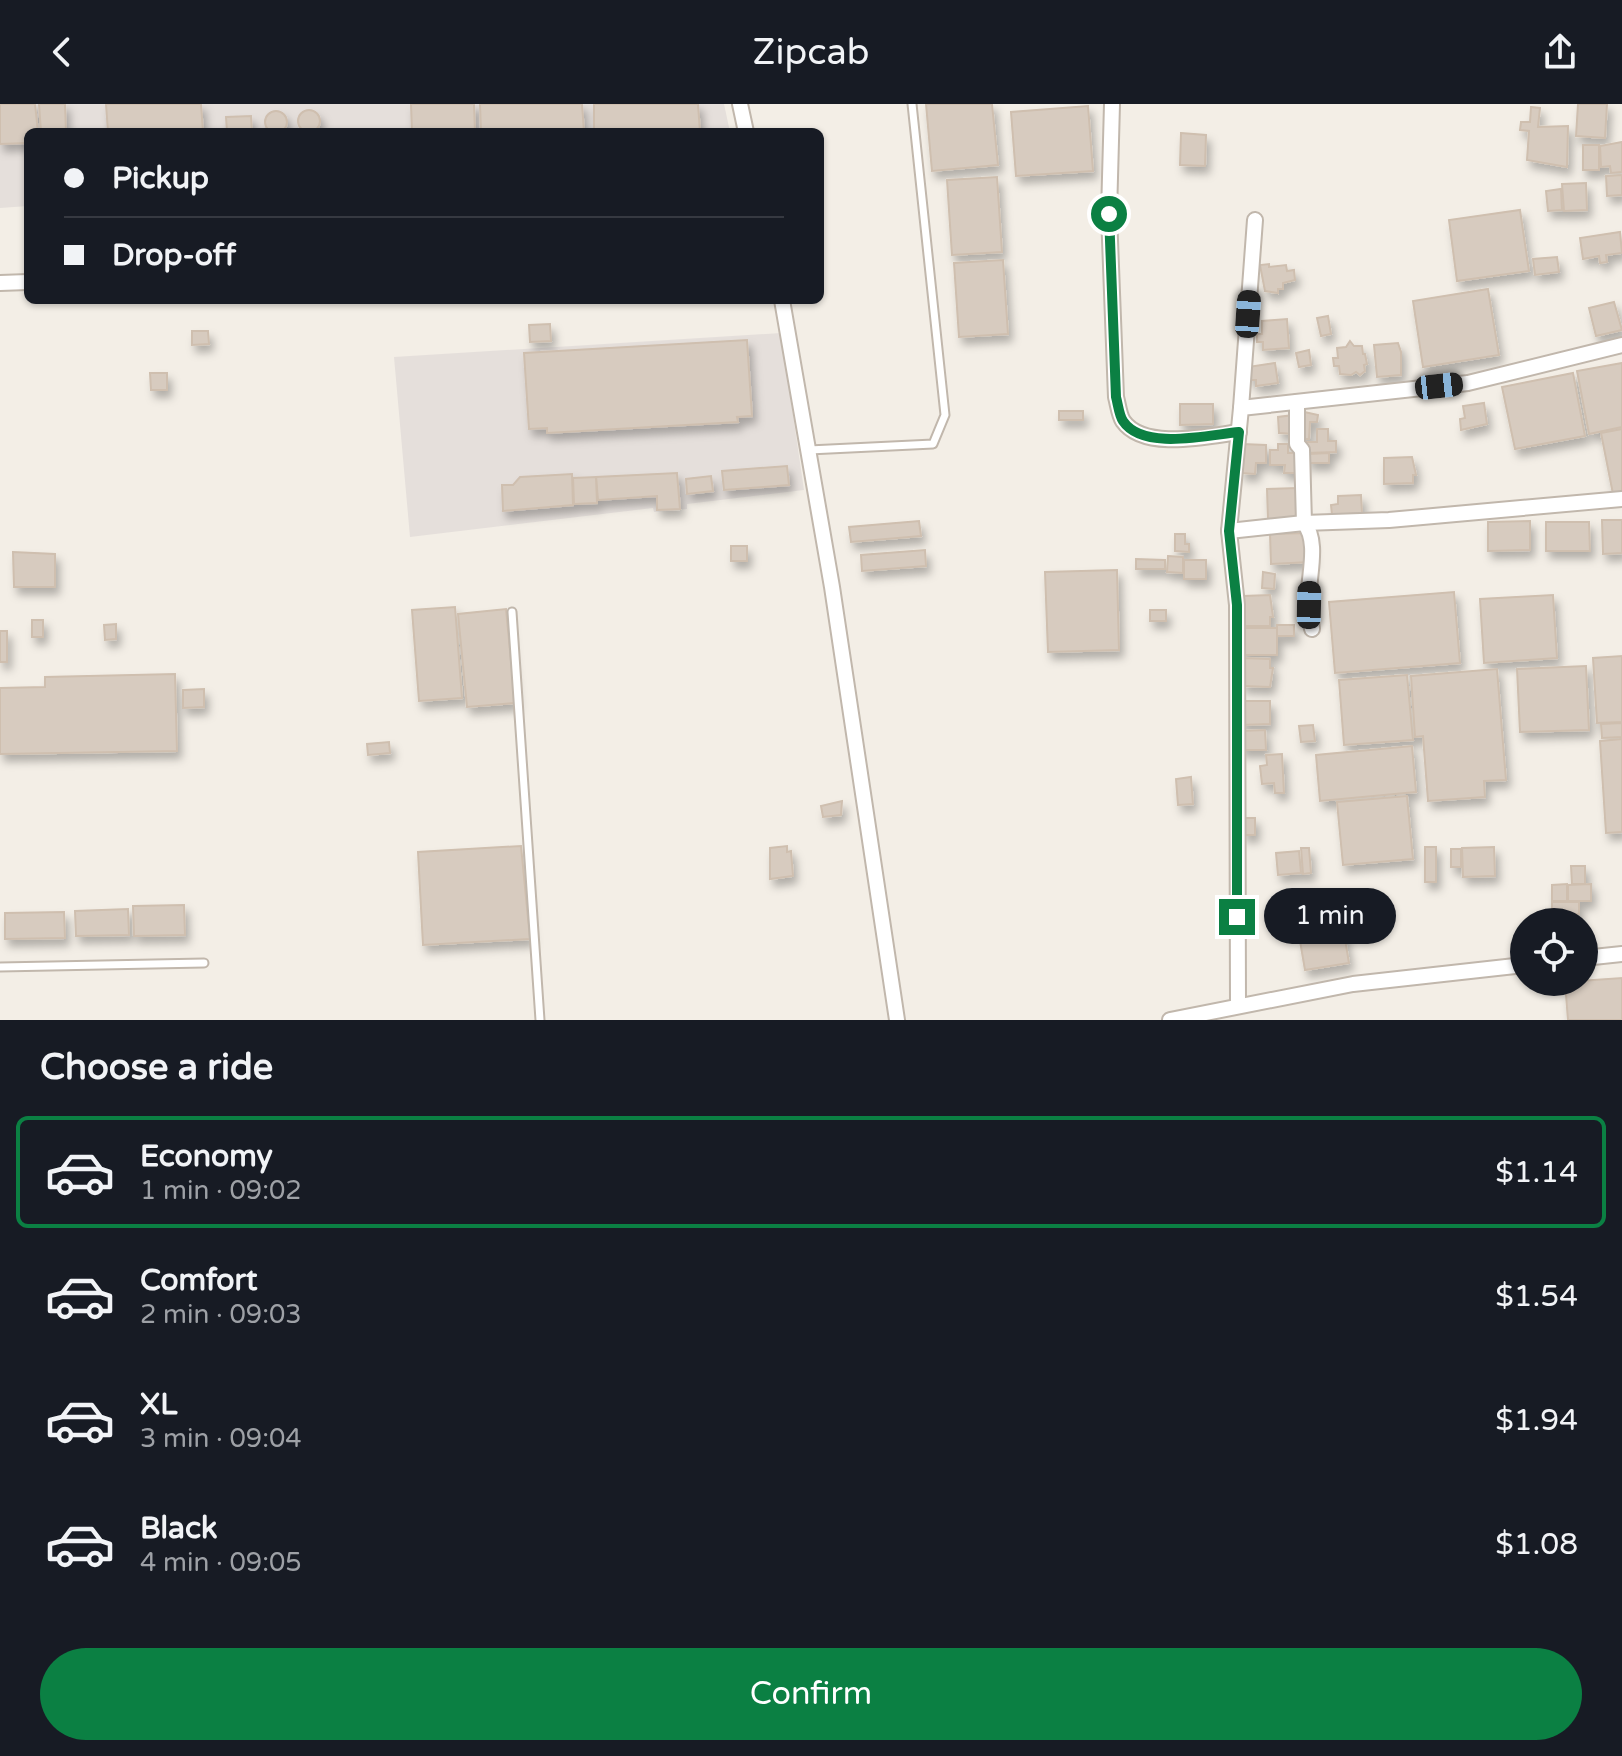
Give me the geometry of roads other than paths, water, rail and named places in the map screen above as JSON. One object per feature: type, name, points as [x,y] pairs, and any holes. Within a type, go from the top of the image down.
[{"type":"street","points":[[740,104],[745,128]]},
{"type":"street","points":[[1112,104],[1109,214],[1116,397],[1122,421],[1141,437],[1174,439],[1239,432]]},
{"type":"street","points":[[1238,1006],[1237,605],[1229,531],[1255,220]]},
{"type":"street","points":[[0,283],[24,282]]},
{"type":"street","points":[[783,304],[809,450],[897,1020]]},
{"type":"street","points":[[1241,408],[1468,383],[1622,345]]},
{"type":"street","points":[[1297,402],[1297,444],[1302,450],[1304,523],[1310,530],[1312,570],[1309,605],[1312,629]]},
{"type":"street","points":[[1229,531],[1622,499]]},
{"type":"street","points":[[1598,957],[1622,954]]},
{"type":"street","points":[[1170,1020],[1353,984],[1510,967]]},
{"type":"lane","points":[[809,450],[933,444],[945,415],[912,104]]},
{"type":"lane","points":[[512,612],[540,1020]]},
{"type":"lane","points":[[0,967],[204,963]]}]
